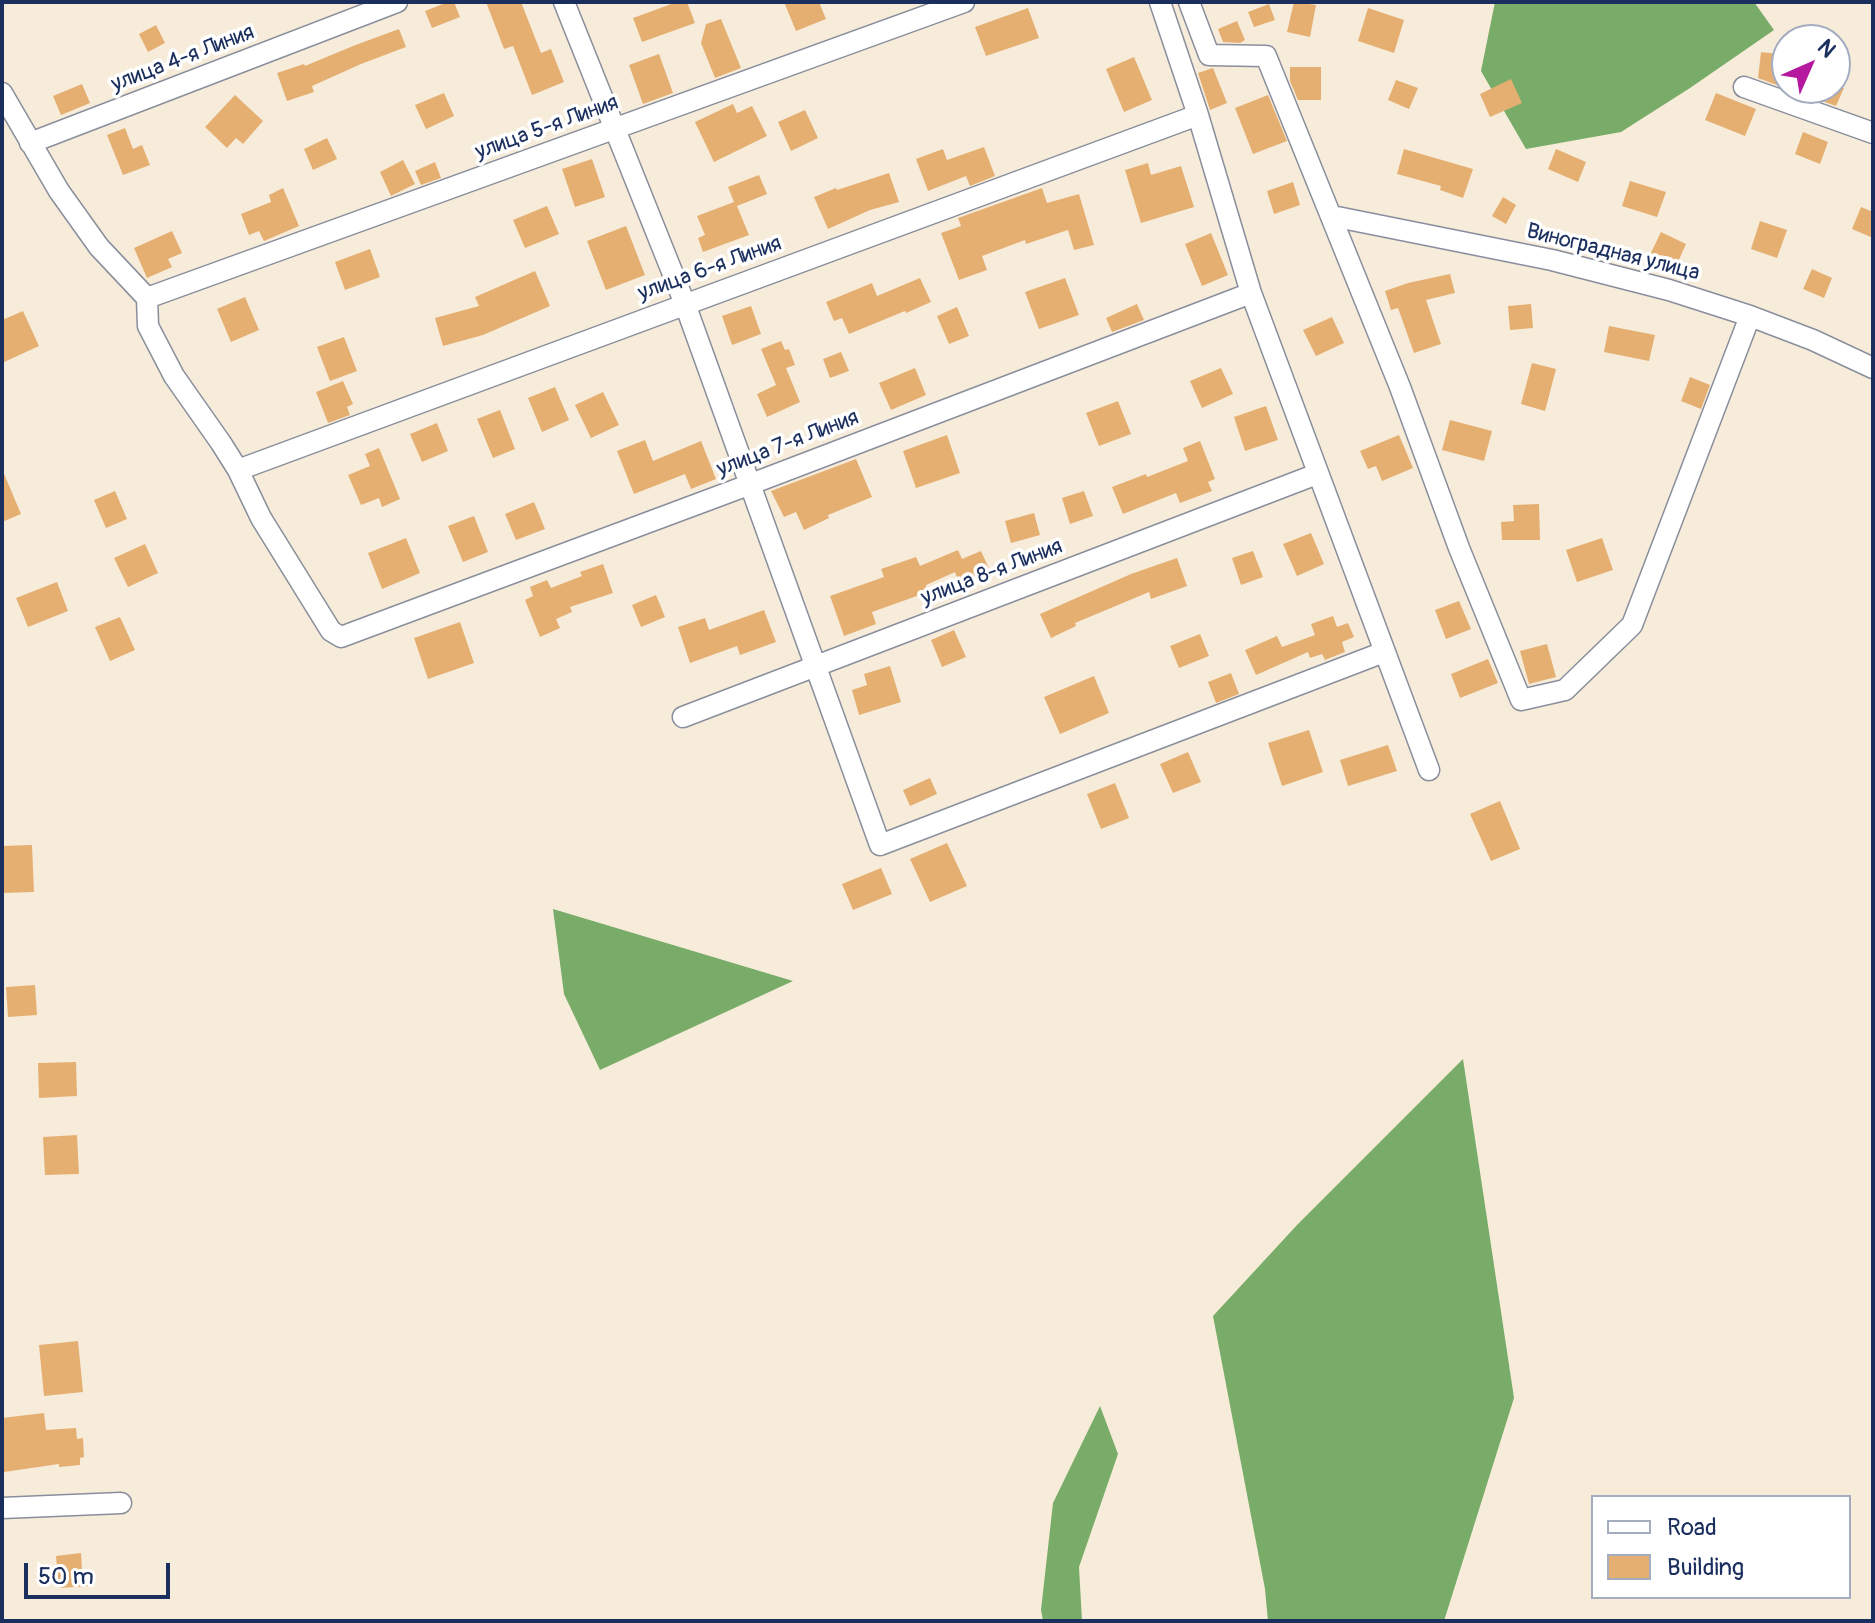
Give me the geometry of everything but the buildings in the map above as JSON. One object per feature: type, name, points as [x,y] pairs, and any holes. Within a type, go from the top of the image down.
[{"type":"street","name":"улица 4-я Линия","points":[[30,143],[397,2]]},
{"type":"street","points":[[564,2],[685,304],[880,845],[1384,652]]},
{"type":"street","name":"улица 5-я Линия","points":[[147,298],[964,2]]},
{"type":"street","points":[[1160,2],[1198,115],[1251,293],[1429,770]]},
{"type":"street","points":[[1189,2],[1209,55],[1266,56],[1400,387],[1459,548],[1521,700],[1565,690],[1632,625],[1750,316]]},
{"type":"street","points":[[1744,87],[1873,133]]},
{"type":"street","points":[[2,93],[59,191],[99,247],[147,298],[148,326],[174,376],[238,470]]},
{"type":"street","name":"улица 6-я Линия","points":[[238,470],[1198,115]]},
{"type":"street","name":"Виноградная улица","points":[[1332,216],[1552,260],[1669,290],[1813,340],[1873,368]]},
{"type":"street","name":"улица 7-я Линия","points":[[238,470],[261,518],[331,631],[341,637],[1251,293]]},
{"type":"street","name":"улица 8-я Линия","points":[[683,717],[1317,474]]},
{"type":"street","points":[[2,1508],[121,1503]]},
{"type":"green space","points":[[1495,2],[1754,2],[1771,26],[1771,32],[1621,132],[1526,149],[1481,71]]},
{"type":"green space","points":[[553,909],[793,981],[600,1070],[564,994]]},
{"type":"green space","points":[[1463,1059],[1514,1398],[1444,1621],[1268,1621],[1265,1589],[1213,1316],[1297,1225]]},
{"type":"green space","points":[[1100,1406],[1118,1454],[1079,1567],[1082,1621],[1043,1621],[1041,1610],[1053,1503]]}]
